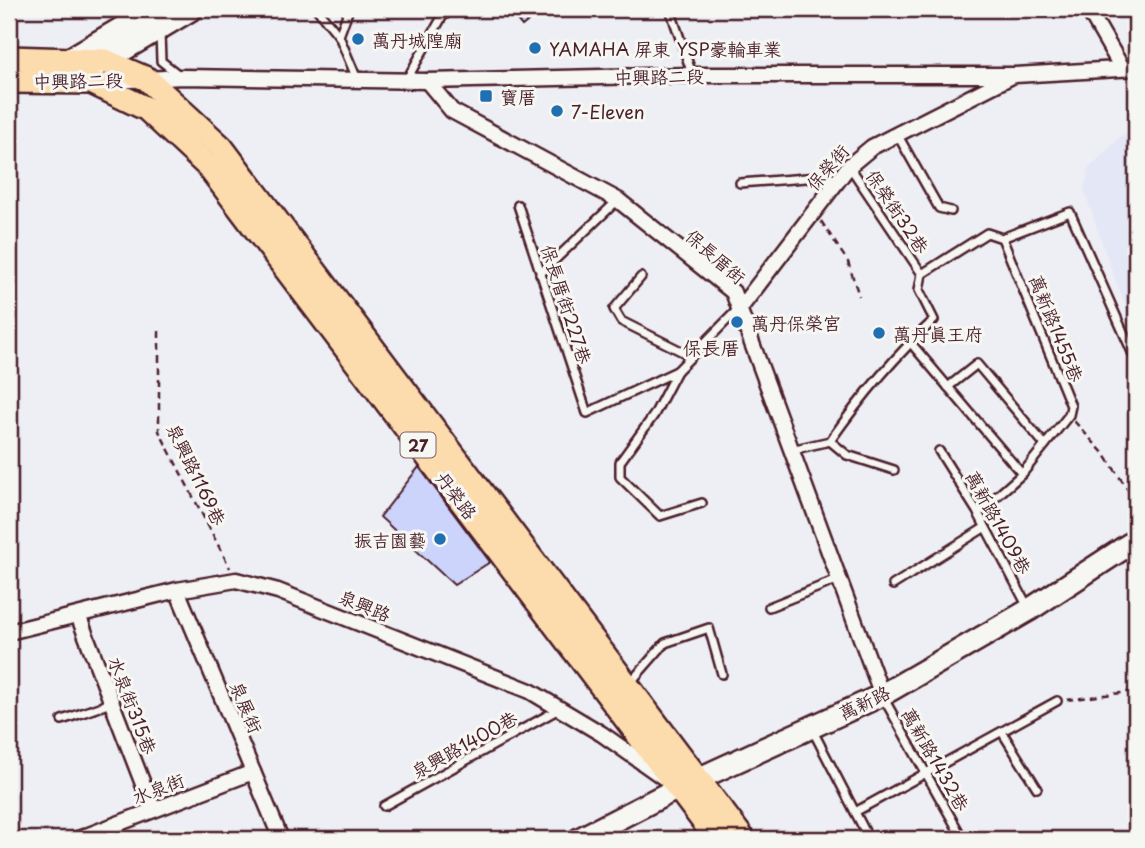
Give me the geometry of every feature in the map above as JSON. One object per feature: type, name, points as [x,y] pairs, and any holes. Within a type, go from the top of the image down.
[{"type":"main road","name":"中興路二段","points":[[9,58],[77,74]]},
{"type":"main road","name":"中興路二段","points":[[9,81],[77,74],[105,61],[147,79]]},
{"type":"main road","name":"丹榮路","points":[[77,74],[147,109],[209,167],[627,686],[718,839]]},
{"type":"main road","name":"丹榮路","points":[[147,79],[221,147],[408,415],[687,784],[743,839]]},
{"type":"street","points":[[77,74],[158,18],[192,9]]},
{"type":"street","points":[[1088,9],[1129,68]]},
{"type":"street","points":[[105,61],[158,18]]},
{"type":"street","name":"中興路二段","points":[[77,74],[147,79],[182,77],[427,81],[692,75],[1015,75],[1129,68]]},
{"type":"street","name":"保榮街","points":[[741,307],[849,166],[872,146],[1015,75]]},
{"type":"street","name":"保長厝街","points":[[427,81],[452,111],[618,200],[733,292],[741,307],[882,695]]},
{"type":"street","name":"萬新路","points":[[581,839],[687,784],[882,695],[1029,610],[1136,540]]},
{"type":"street","name":"泉興路","points":[[9,632],[177,590],[236,580],[278,591],[517,686],[687,784]]},
{"type":"street","name":"泉展街","points":[[177,590],[281,839]]},
{"type":"street","name":"水泉街315巷","points":[[78,615],[153,810]]},
{"type":"street","name":"水泉街","points":[[78,839],[253,772]]},
{"type":"lane","points":[[317,9],[339,36],[357,79]]},
{"type":"lane","points":[[339,36],[349,9]]},
{"type":"lane","points":[[407,79],[442,17],[452,9]]},
{"type":"lane","points":[[670,9],[692,75]]},
{"type":"lane","points":[[158,18],[161,61],[182,77]]},
{"type":"lane","points":[[897,134],[939,208],[944,212],[951,211]]},
{"type":"lane","name":"保榮街32巷","points":[[849,166],[922,274]]},
{"type":"lane","points":[[740,183],[819,177],[839,179]]},
{"type":"lane","points":[[540,274],[618,200]]},
{"type":"lane","name":"保長厝街227巷","points":[[518,205],[587,413],[677,371]]},
{"type":"lane","points":[[792,450],[830,440],[853,408],[910,342],[934,320],[919,290],[922,274],[987,233],[1002,238],[1070,212],[1136,361]]},
{"type":"lane","name":"萬新路1455巷","points":[[1002,238],[1071,406],[1069,415]]},
{"type":"lane","points":[[641,277],[614,309],[621,321],[691,356]]},
{"type":"lane","points":[[702,503],[660,516],[620,477],[620,461],[654,415],[677,371],[741,307]]},
{"type":"lane","points":[[910,342],[1022,474]]},
{"type":"lane","points":[[948,387],[977,364],[1045,445]]},
{"type":"lane","points":[[978,513],[1022,474],[1069,415]]},
{"type":"lane","points":[[830,440],[847,455],[894,470]]},
{"type":"lane","name":"萬新路1409巷","points":[[939,451],[978,513],[1029,610]]},
{"type":"lane","points":[[893,585],[984,528]]},
{"type":"lane","points":[[769,607],[839,579]]},
{"type":"lane","points":[[627,686],[665,643],[709,628],[722,674]]},
{"type":"lane","name":"萬新路1432巷","points":[[882,695],[925,776],[963,839]]},
{"type":"lane","points":[[855,812],[925,776],[1057,701]]},
{"type":"lane","points":[[62,720],[112,703]]},
{"type":"lane","name":"泉興路1400巷","points":[[384,806],[559,709]]},
{"type":"lane","points":[[811,727],[869,839]]},
{"type":"lane","points":[[1002,732],[1037,789]]},
{"type":"path","points":[[637,9],[656,9]]},
{"type":"path","points":[[815,211],[848,262],[859,296]]},
{"type":"path","name":"泉興路1169巷","points":[[159,331],[159,431],[236,580]]},
{"type":"path","points":[[1069,415],[1105,455],[1136,502]]},
{"type":"path","points":[[1057,701],[1136,691]]},
{"type":"shaded area","points":[[1136,126],[1136,331],[1084,190],[1088,169],[1120,137]]},
{"type":"building","points":[[508,9],[543,9],[522,26]]},
{"type":"building","name":"振吉園藝","points":[[419,467],[490,562],[454,585],[380,517]]},
{"type":"place","name":"萬丹城隍廟","points":[[358,39]]},
{"type":"place","name":"YAMAHA 屏東 YSP豪輪車業","points":[[535,48]]},
{"type":"place","name":"寶厝","points":[[486,96]]},
{"type":"place","name":"7-Eleven","points":[[557,111]]},
{"type":"place","name":"萬丹保榮宮","points":[[737,322]]},
{"type":"place","name":"萬丹真王府","points":[[879,333]]},
{"type":"place","name":"振吉園藝","points":[[440,539]]},
{"type":"district","name":"保長厝","points":[[711,347]]}]
